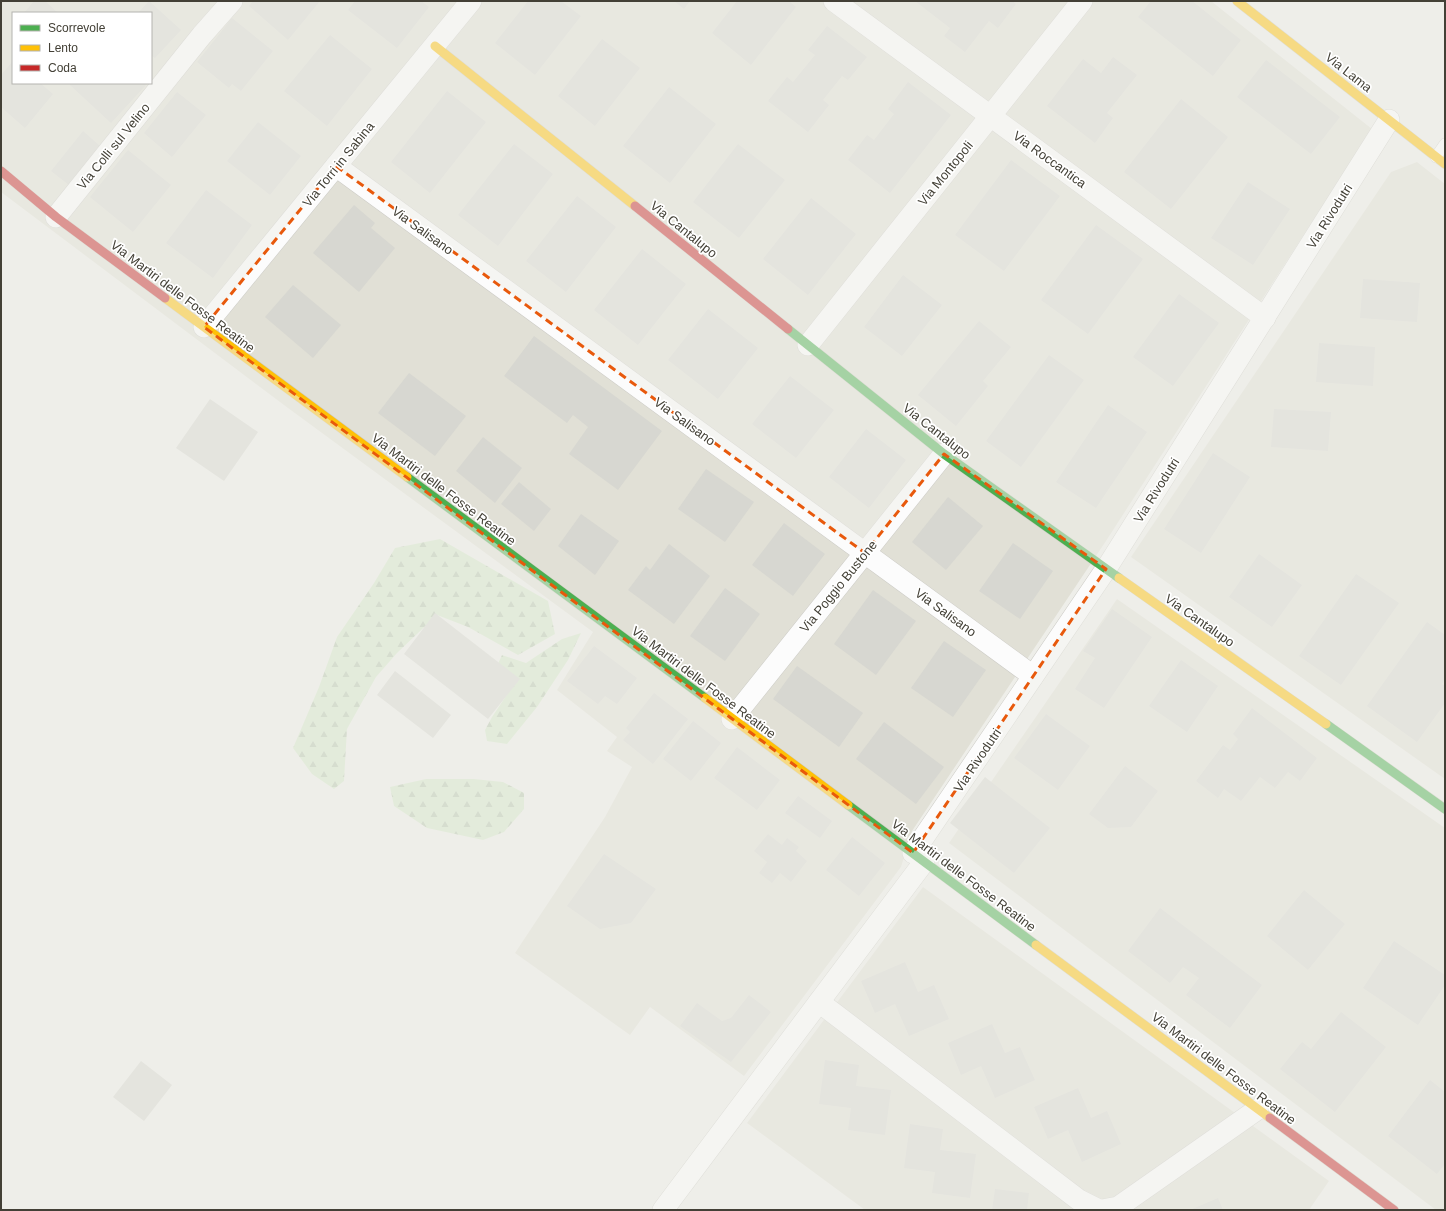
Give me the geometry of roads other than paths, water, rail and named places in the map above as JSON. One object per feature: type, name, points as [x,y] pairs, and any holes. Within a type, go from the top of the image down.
[{"type":"main road","name":"Via Lama","points":[[1243,3],[1445,164]]},
{"type":"main road","name":"Via Cantalupo","points":[[435,46],[944,454],[1445,809]]},
{"type":"main road","name":"Via Martiri delle Fosse Reatine","points":[[1,172],[56,217],[1394,1210]]},
{"type":"street","name":"Via Colli sul Velino","points":[[56,217],[232,1]]},
{"type":"street","name":"Via Torri in Sabina","points":[[204,327],[471,1]]},
{"type":"street","name":"Via Roccantica","points":[[834,1],[1265,318]]},
{"type":"street","name":"Via Montopoli","points":[[808,345],[1082,1]]},
{"type":"street","name":"Via Rivodutri","points":[[663,1210],[819,1002],[919,857],[1034,676],[1106,569],[1389,120]]},
{"type":"street","name":"Via Salisano","points":[[336,166],[1034,676]]},
{"type":"street","name":"Via Poggio Bustone","points":[[732,719],[944,454]]},
{"type":"street","points":[[819,1002],[1079,1200],[1099,1210]]},
{"type":"street","points":[[1102,1210],[1118,1207],[1258,1109]]},
{"type":"lane","points":[[1436,157],[1445,144]]}]
